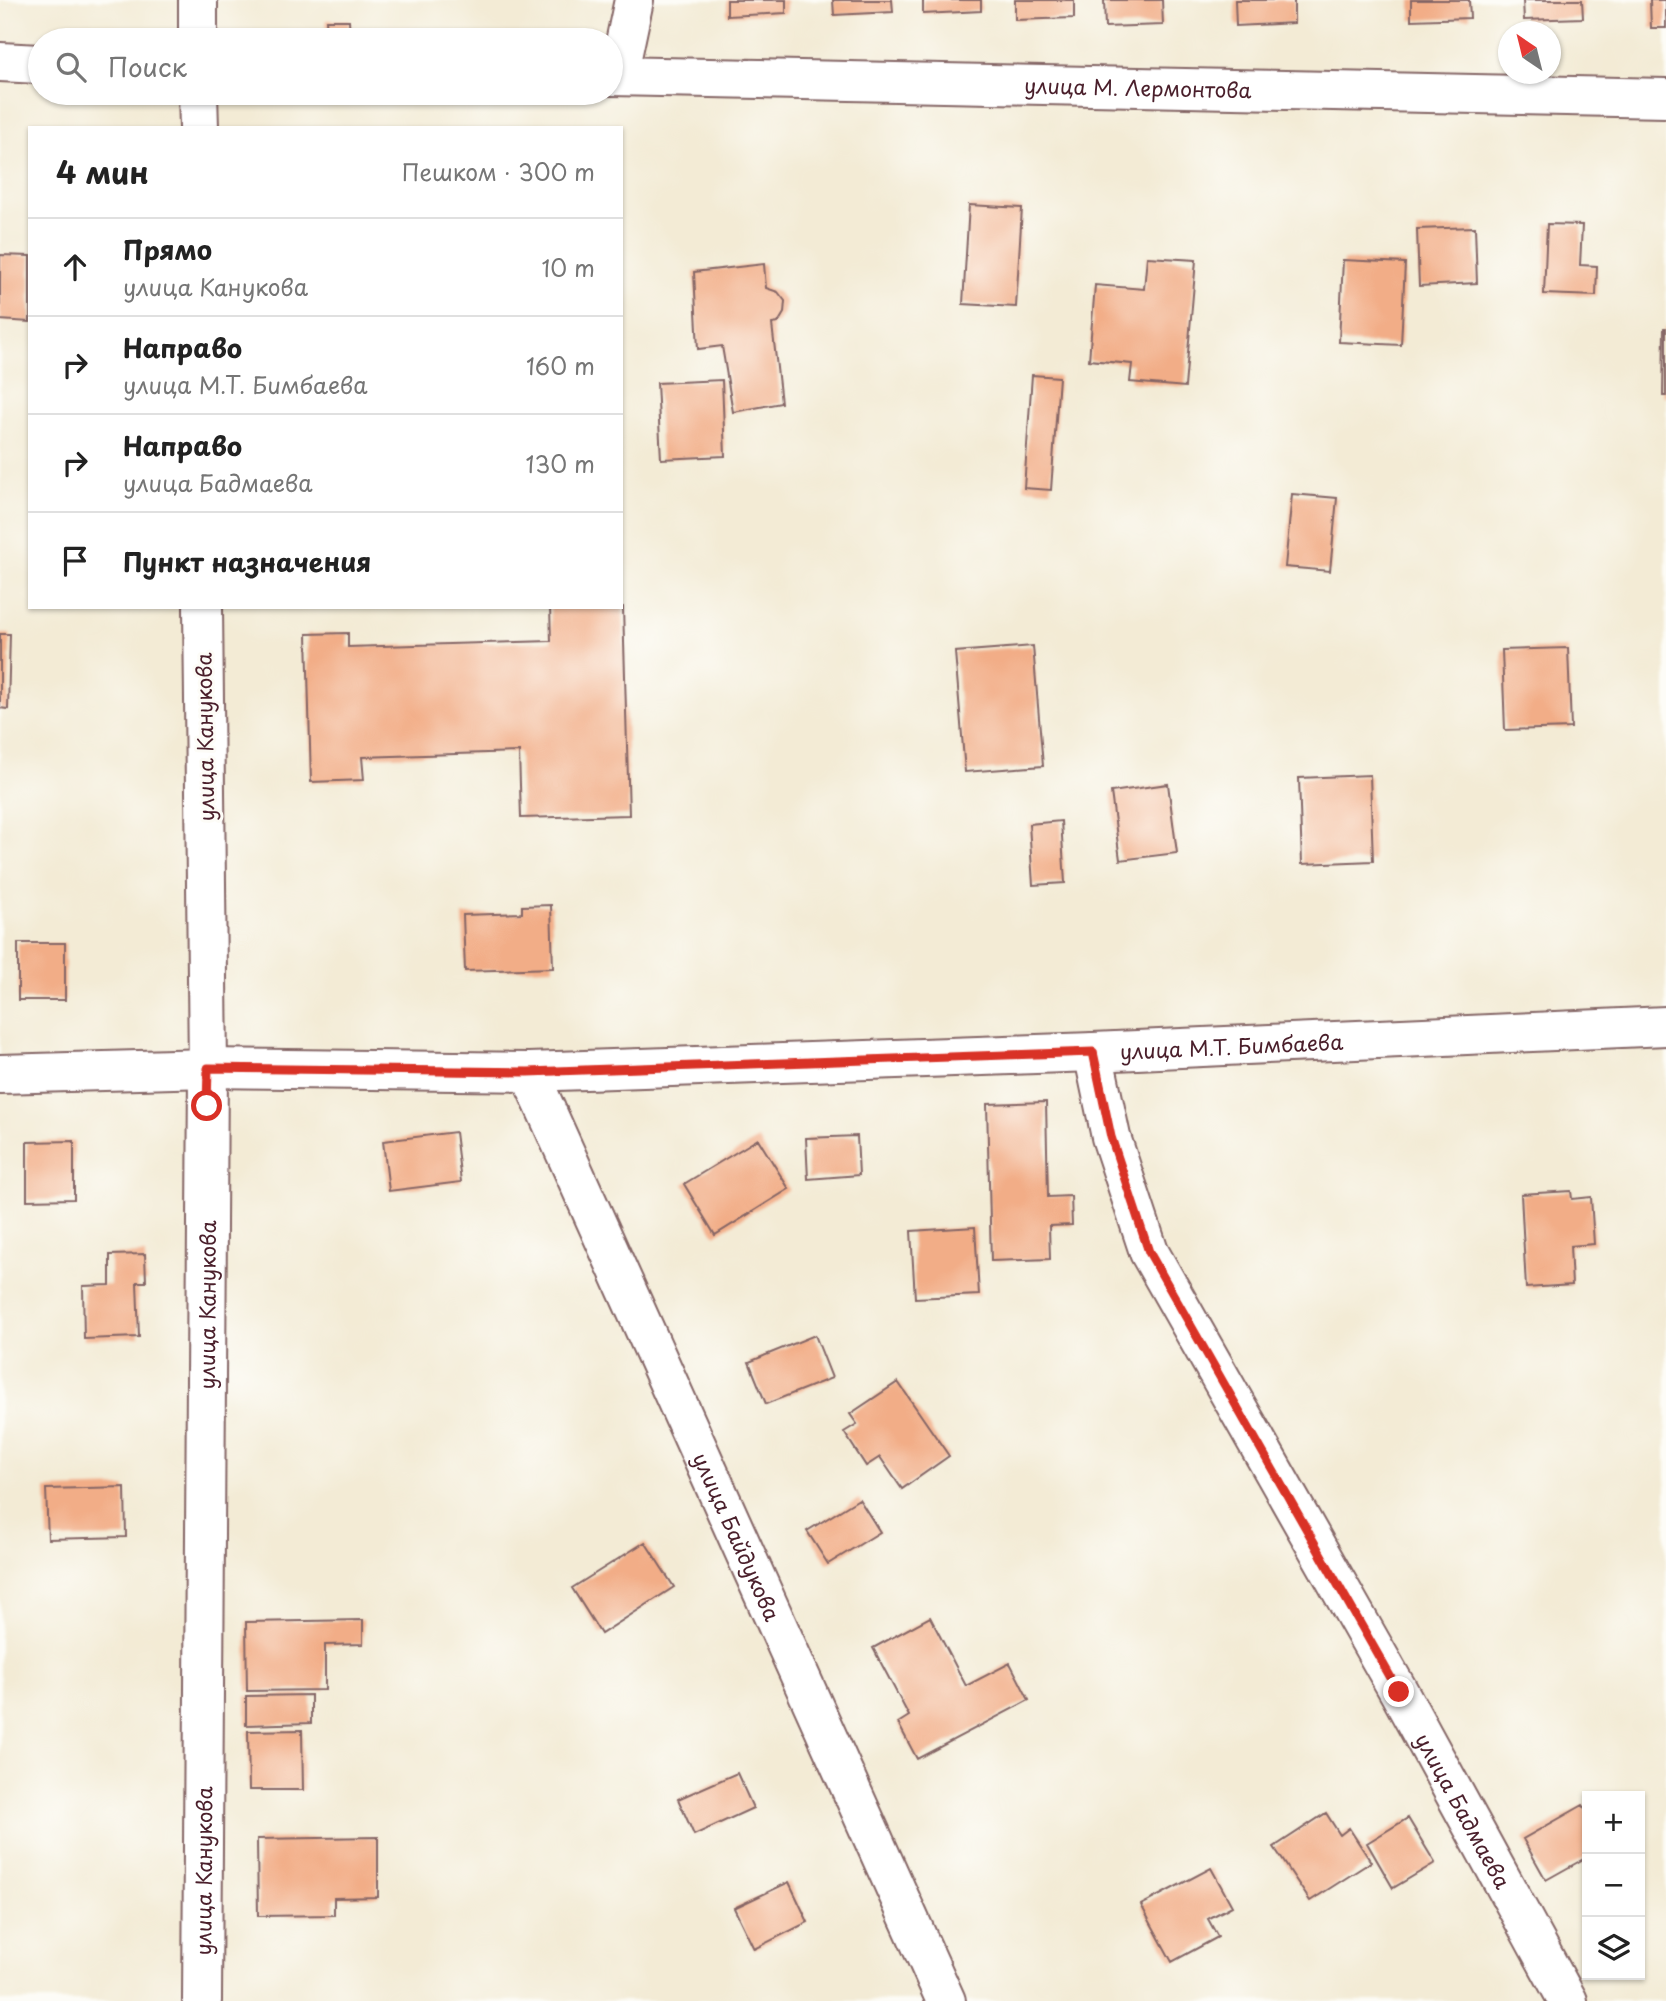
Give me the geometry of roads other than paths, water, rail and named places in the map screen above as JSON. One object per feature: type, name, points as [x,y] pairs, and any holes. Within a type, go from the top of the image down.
[{"type":"street","points":[[198,0],[198,28]]},
{"type":"street","points":[[623,42],[634,0]]},
{"type":"street","points":[[0,62],[28,63]]},
{"type":"street","name":"улица М. Лермонтова","points":[[623,76],[1666,98]]},
{"type":"street","points":[[198,105],[199,126]]},
{"type":"street","name":"улица Канукова","points":[[202,2001],[208,1068],[203,609]]},
{"type":"street","name":"улица М.Т. Бимбаева","points":[[0,1074],[208,1068],[528,1072],[1093,1052],[1666,1027]]},
{"type":"street","name":"улица Бадмаева","points":[[1093,1052],[1111,1137],[1149,1252],[1399,1692],[1568,2001]]},
{"type":"street","name":"улица Байдукова","points":[[528,1072],[946,2001]]}]
